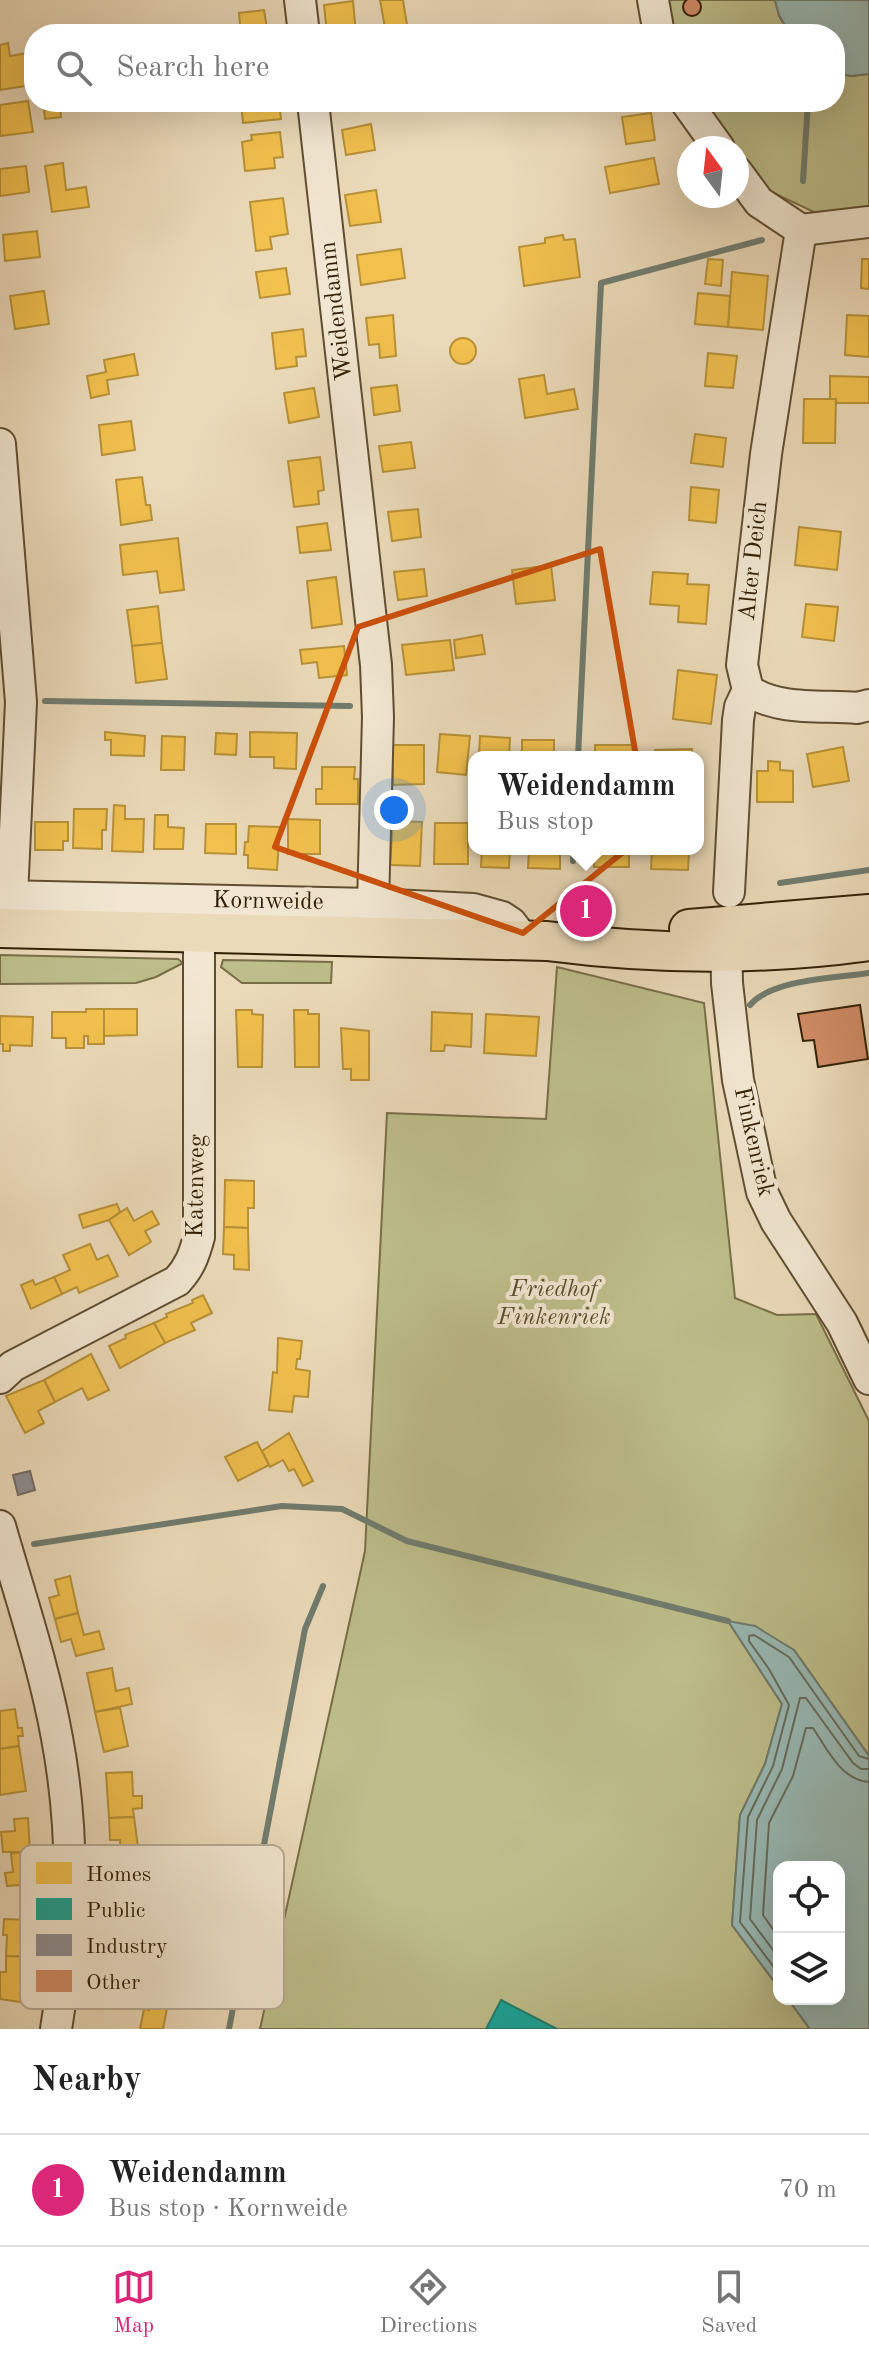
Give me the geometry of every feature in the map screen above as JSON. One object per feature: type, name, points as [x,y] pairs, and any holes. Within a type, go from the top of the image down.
[{"type":"main road","name":"Kornweide","points":[[4,907],[199,931],[536,941],[587,933],[869,914]]},
{"type":"main road","name":"Kornweide","points":[[727,924],[782,951],[869,941]]},
{"type":"street","points":[[300,0],[303,24]]},
{"type":"street","points":[[653,0],[657,24]]},
{"type":"street","name":"Weidendamm","points":[[314,112],[376,665],[378,717],[373,904]]},
{"type":"street","points":[[693,112],[710,136]]},
{"type":"street","points":[[749,188],[759,202],[801,230],[869,222]]},
{"type":"street","name":"Alter Deich","points":[[727,924],[738,720],[748,690],[742,665],[766,454],[801,230]]},
{"type":"street","points":[[0,444],[21,702],[4,907]]},
{"type":"street","points":[[748,690],[759,698],[774,702],[857,708],[869,705]]},
{"type":"street","name":"Kornweide","points":[[4,907],[373,904],[473,909],[490,912],[536,941]]},
{"type":"street","name":"Finkenriek","points":[[727,924],[727,983],[740,1090],[762,1192],[776,1221],[842,1323],[869,1379]]},
{"type":"street","name":"Katenweg","points":[[0,1378],[13,1366],[177,1281],[194,1257],[199,1237],[199,931]]},
{"type":"street","points":[[0,1526],[48,1694],[66,1803],[69,1845]]},
{"type":"street","points":[[56,2029],[59,2009]]},
{"type":"highlighted area","points":[[600,549],[649,831],[523,933],[275,847],[358,627]]},
{"type":"green space","points":[[663,0],[775,0],[784,24],[667,24]]},
{"type":"green space","points":[[869,74],[869,208],[816,213],[763,188],[749,169],[749,136],[724,136],[706,112],[845,112],[845,75]]},
{"type":"green space","points":[[0,955],[178,959],[183,963],[136,983],[0,984]]},
{"type":"green space","points":[[223,960],[332,962],[331,983],[242,983],[221,967]]},
{"type":"green space","name":"Friedhof Finkenriek","points":[[557,967],[704,1003],[735,1298],[777,1315],[816,1314],[869,1421],[869,1756],[794,1650],[728,1621],[782,1704],[765,1764],[740,1815],[732,1925],[773,1980],[773,2005],[792,2005],[810,2029],[260,2029],[264,2009],[284,2009],[284,1920],[365,1551],[387,1113],[546,1119]]},
{"type":"water","points":[[775,0],[869,0],[869,74],[845,75],[845,24],[784,24]]},
{"type":"water","points":[[728,1621],[755,1626],[794,1650],[869,1756],[869,2029],[810,2029],[792,2005],[845,2005],[845,1861],[773,1861],[773,1980],[732,1925],[740,1815],[765,1764],[782,1704]]},
{"type":"building: Homes","points":[[380,0],[403,0],[407,24],[384,24]]},
{"type":"building: Homes","points":[[353,1],[355,24],[326,24],[324,5]]},
{"type":"building: Homes","points":[[264,10],[266,24],[240,24],[239,13]]},
{"type":"building: Homes","points":[[8,43],[10,56],[24,54],[24,86],[0,90],[0,45]]},
{"type":"building: Homes","points":[[24,102],[24,112],[30,112],[33,132],[0,136],[0,105]]},
{"type":"building: Homes","points":[[44,112],[61,112],[61,117],[45,119]]},
{"type":"building: Homes","points":[[242,112],[280,112],[281,119],[243,123]]},
{"type":"building: Homes","points":[[651,113],[655,140],[626,144],[622,117]]},
{"type":"building: Homes","points":[[371,124],[375,150],[346,155],[342,130]]},
{"type":"building: Homes","points":[[280,132],[283,157],[274,158],[275,168],[245,171],[242,142],[252,140],[251,135]]},
{"type":"building: Homes","points":[[654,158],[659,184],[610,193],[605,167]]},
{"type":"building: Homes","points":[[63,163],[66,190],[86,187],[89,207],[52,212],[45,166]]},
{"type":"building: Homes","points":[[26,166],[29,192],[0,196],[0,169]]},
{"type":"building: Homes","points":[[376,190],[381,222],[350,226],[345,195]]},
{"type":"building: Homes","points":[[283,198],[288,234],[270,237],[272,249],[256,251],[250,202]]},
{"type":"building: Homes","points":[[37,231],[40,257],[5,261],[3,235]]},
{"type":"building: Homes","points":[[563,235],[564,240],[575,239],[580,277],[524,286],[519,247],[545,243],[545,238]]},
{"type":"building: Homes","points":[[401,249],[405,278],[361,285],[357,255]]},
{"type":"building: Homes","points":[[708,259],[723,260],[721,286],[705,284]]},
{"type":"building: Homes","points":[[862,259],[869,259],[869,289],[861,288]]},
{"type":"building: Homes","points":[[286,268],[290,294],[260,298],[256,272]]},
{"type":"building: Homes","points":[[732,272],[768,276],[763,330],[728,327]]},
{"type":"building: Homes","points":[[44,291],[49,324],[15,329],[10,296]]},
{"type":"building: Homes","points":[[698,293],[730,296],[728,327],[695,324]]},
{"type":"building: Homes","points":[[393,315],[396,356],[380,358],[379,344],[369,345],[366,318]]},
{"type":"building: Homes","points":[[847,315],[869,316],[869,357],[845,355]]},
{"type":"building: Homes","points":[[303,329],[306,356],[296,357],[297,366],[276,369],[272,333]]},
{"type":"building: Homes","points":[[463,338],[472,342],[476,351],[472,360],[463,364],[454,360],[450,351],[454,342]]},
{"type":"building: Homes","points":[[708,353],[737,356],[733,388],[705,386]]},
{"type":"building: Homes","points":[[134,354],[138,375],[107,380],[109,394],[91,398],[87,376],[106,372],[104,360]]},
{"type":"building: Homes","points":[[544,375],[547,394],[574,389],[578,409],[525,418],[519,379]]},
{"type":"building: Homes","points":[[830,376],[869,377],[869,403],[836,403],[836,399],[830,400]]},
{"type":"building: Homes","points":[[397,385],[400,411],[374,415],[371,388]]},
{"type":"building: Homes","points":[[314,388],[319,417],[289,423],[284,393]]},
{"type":"building: Homes","points":[[804,399],[836,399],[835,443],[803,443]]},
{"type":"building: Homes","points":[[131,421],[135,450],[102,455],[99,425]]},
{"type":"building: Homes","points":[[695,434],[726,438],[723,467],[691,463]]},
{"type":"building: Homes","points":[[411,442],[415,468],[383,472],[379,446]]},
{"type":"building: Homes","points":[[320,457],[324,490],[318,491],[319,504],[294,507],[288,461]]},
{"type":"building: Homes","points":[[142,477],[146,505],[150,505],[152,520],[121,525],[116,480]]},
{"type":"building: Homes","points":[[691,487],[719,490],[716,523],[689,520]]},
{"type":"building: Homes","points":[[418,509],[421,537],[392,541],[388,512]]},
{"type":"building: Homes","points":[[327,523],[331,550],[300,553],[297,527]]},
{"type":"building: Homes","points":[[799,527],[841,532],[837,570],[795,565]]},
{"type":"building: Homes","points":[[178,538],[184,590],[160,593],[157,571],[123,575],[120,545]]},
{"type":"building: Homes","points":[[551,565],[555,600],[516,604],[512,570]]},
{"type":"building: Homes","points":[[424,569],[427,596],[398,600],[394,572]]},
{"type":"building: Homes","points":[[653,572],[688,574],[687,584],[709,585],[706,624],[678,622],[679,606],[650,604]]},
{"type":"building: Homes","points":[[336,577],[342,624],[312,628],[307,581]]},
{"type":"building: Homes","points":[[806,604],[838,607],[834,641],[802,637]]},
{"type":"building: Homes","points":[[158,606],[162,643],[132,646],[127,610]]},
{"type":"building: Homes","points":[[482,635],[485,654],[456,658],[454,640]]},
{"type":"building: Homes","points":[[450,640],[454,670],[406,675],[402,645]]},
{"type":"building: Homes","points":[[162,643],[167,679],[136,683],[132,646]]},
{"type":"building: Homes","points":[[344,646],[347,675],[319,678],[317,662],[302,664],[300,650]]},
{"type":"building: Homes","points":[[678,670],[717,675],[711,724],[673,719]]},
{"type":"building: Homes","points":[[105,732],[145,736],[144,756],[111,755],[111,740],[105,740]]},
{"type":"building: Homes","points":[[250,732],[297,733],[296,769],[274,768],[274,757],[250,757]]},
{"type":"building: Homes","points":[[216,733],[237,734],[236,755],[215,754]]},
{"type":"building: Homes","points":[[440,734],[470,736],[466,775],[437,772]]},
{"type":"building: Homes","points":[[162,736],[185,737],[184,770],[161,770]]},
{"type":"building: Homes","points":[[480,736],[510,738],[509,751],[479,751]]},
{"type":"building: Homes","points":[[522,740],[554,740],[554,751],[522,751]]},
{"type":"building: Homes","points":[[392,745],[424,745],[424,784],[393,785]]},
{"type":"building: Homes","points":[[595,745],[633,745],[633,751],[595,751]]},
{"type":"building: Homes","points":[[843,747],[849,781],[813,787],[807,754]]},
{"type":"building: Homes","points":[[692,749],[692,751],[655,751]]},
{"type":"building: Homes","points":[[768,761],[780,762],[780,770],[793,771],[793,802],[757,802],[757,771],[768,771]]},
{"type":"building: Homes","points":[[322,767],[355,767],[358,804],[316,804],[316,789],[322,789]]},
{"type":"building: Homes","points":[[114,805],[125,806],[125,819],[144,819],[143,852],[112,851]]},
{"type":"building: Homes","points":[[74,809],[107,809],[102,849],[73,848]]},
{"type":"building: Homes","points":[[155,815],[168,815],[168,827],[184,828],[183,849],[154,849]]},
{"type":"building: Homes","points":[[288,819],[320,820],[320,854],[288,854]]},
{"type":"building: Homes","points":[[393,821],[422,822],[420,866],[390,865]]},
{"type":"building: Homes","points":[[35,822],[68,822],[68,841],[63,841],[63,850],[35,850]]},
{"type":"building: Homes","points":[[435,823],[468,823],[468,864],[434,864]]},
{"type":"building: Homes","points":[[206,824],[236,824],[236,854],[205,853]]},
{"type":"building: Homes","points":[[249,826],[280,827],[277,870],[248,868],[248,855],[244,855]]},
{"type":"building: Homes","points":[[482,855],[510,855],[509,868],[481,867]]},
{"type":"building: Homes","points":[[529,855],[560,855],[560,869],[528,868]]},
{"type":"building: Homes","points":[[594,855],[629,855],[629,867],[594,867]]},
{"type":"building: Homes","points":[[652,855],[689,855],[688,870],[651,869]]},
{"type":"building: Homes","points":[[86,1009],[104,1009],[104,1044],[88,1044],[88,1036],[84,1036],[84,1048],[66,1048],[66,1038],[52,1038],[52,1012],[86,1012]]},
{"type":"building: Homes","points":[[104,1009],[137,1009],[137,1035],[104,1036]]},
{"type":"building: Homes","points":[[236,1010],[252,1010],[252,1014],[263,1015],[262,1067],[238,1067]]},
{"type":"building: Homes","points":[[294,1010],[319,1014],[319,1067],[295,1067]]},
{"type":"building: Homes","points":[[432,1012],[472,1014],[471,1047],[445,1045],[444,1051],[431,1051]]},
{"type":"building: Homes","points":[[486,1014],[539,1017],[536,1056],[484,1053]]},
{"type":"building: Homes","points":[[0,1016],[33,1017],[32,1046],[10,1045],[10,1051],[3,1051]]},
{"type":"building: Homes","points":[[341,1028],[369,1031],[369,1080],[351,1080],[351,1069],[343,1069]]},
{"type":"building: Homes","points":[[225,1180],[254,1181],[254,1208],[248,1208],[248,1228],[224,1227]]},
{"type":"building: Homes","points":[[117,1204],[120,1212],[109,1220],[83,1228],[79,1215]]},
{"type":"building: Homes","points":[[127,1208],[134,1221],[152,1211],[159,1224],[145,1231],[151,1242],[129,1255],[109,1220]]},
{"type":"building: Homes","points":[[224,1227],[248,1228],[249,1270],[234,1269],[234,1255],[223,1254]]},
{"type":"building: Homes","points":[[90,1244],[97,1260],[108,1255],[118,1276],[79,1293],[77,1287],[62,1294],[54,1277],[70,1270],[63,1255]]},
{"type":"building: Homes","points":[[54,1277],[62,1294],[31,1309],[21,1285],[33,1280],[35,1285]]},
{"type":"building: Homes","points":[[203,1295],[212,1313],[191,1323],[195,1330],[165,1343],[154,1323]]},
{"type":"building: Homes","points":[[154,1323],[165,1343],[120,1368],[109,1346],[126,1338],[125,1335]]},
{"type":"building: Homes","points":[[278,1338],[302,1341],[296,1369],[310,1371],[308,1397],[294,1396],[292,1412],[269,1410],[273,1372],[277,1373]]},
{"type":"building: Homes","points":[[91,1354],[109,1390],[88,1400],[82,1388],[55,1402],[44,1380]]},
{"type":"building: Homes","points":[[44,1380],[55,1402],[38,1411],[44,1423],[25,1433],[6,1396]]},
{"type":"building: Homes","points":[[289,1433],[313,1481],[303,1486],[294,1469],[289,1471],[283,1460],[270,1467],[262,1451]]},
{"type":"building: Homes","points":[[257,1442],[269,1465],[238,1481],[225,1457]]},
{"type":"building: Homes","points":[[70,1576],[78,1613],[55,1619],[49,1598],[59,1595],[55,1580]]},
{"type":"building: Homes","points":[[78,1613],[84,1635],[99,1631],[104,1649],[76,1656],[71,1639],[61,1642],[55,1619]]},
{"type":"building: Homes","points":[[112,1668],[116,1691],[129,1688],[132,1704],[95,1712],[87,1673]]},
{"type":"building: Homes","points":[[120,1708],[128,1746],[104,1752],[95,1712]]},
{"type":"building: Homes","points":[[15,1709],[18,1728],[22,1728],[23,1736],[18,1736],[19,1746],[0,1749],[0,1711]]},
{"type":"building: Homes","points":[[19,1746],[26,1791],[0,1795],[0,1749]]},
{"type":"building: Homes","points":[[132,1772],[133,1796],[142,1796],[142,1808],[133,1809],[134,1817],[109,1818],[106,1773]]},
{"type":"building: Homes","points":[[134,1817],[138,1845],[120,1845],[120,1840],[110,1840],[109,1818]]},
{"type":"building: Homes","points":[[28,1818],[30,1845],[20,1845],[20,1852],[3,1852],[1,1832],[15,1831],[14,1819]]},
{"type":"building: Homes","points":[[11,1853],[20,1853],[20,1885],[7,1886],[5,1873],[13,1872]]},
{"type":"building: Homes","points":[[4,1919],[20,1920],[20,1957],[6,1956],[7,1935],[3,1935]]},
{"type":"building: Homes","points":[[6,1956],[20,1957],[20,2002],[0,1999],[0,1972],[6,1972]]},
{"type":"building: Homes","points":[[144,2009],[167,2009],[163,2029],[140,2029]]},
{"type":"building: Public","points":[[501,2000],[557,2029],[486,2029]]},
{"type":"building: Industry","points":[[30,1471],[35,1490],[18,1495],[13,1475]]},
{"type":"building: Other","points":[[686,-1],[698,-1],[701,11],[696,16],[688,16],[683,11]]},
{"type":"building: Other","points":[[860,1005],[868,1059],[818,1067],[814,1040],[803,1041],[798,1014]]},
{"type":"waterway","points":[[803,181],[807,112]]},
{"type":"waterway","points":[[578,751],[601,283],[762,240]]},
{"type":"waterway","points":[[45,701],[350,706]]},
{"type":"waterway","points":[[573,861],[574,855]]},
{"type":"waterway","points":[[780,883],[869,870]]},
{"type":"waterway","points":[[750,1005],[760,996],[789,985],[869,973]]},
{"type":"waterway","points":[[34,1544],[282,1506],[342,1509],[407,1541],[728,1621]]},
{"type":"waterway","points":[[264,1845],[305,1629],[323,1586]]},
{"type":"waterway","points":[[229,2029],[233,2009]]},
{"type":"place","name":"Weidendamm","points":[[586,911]]}]
